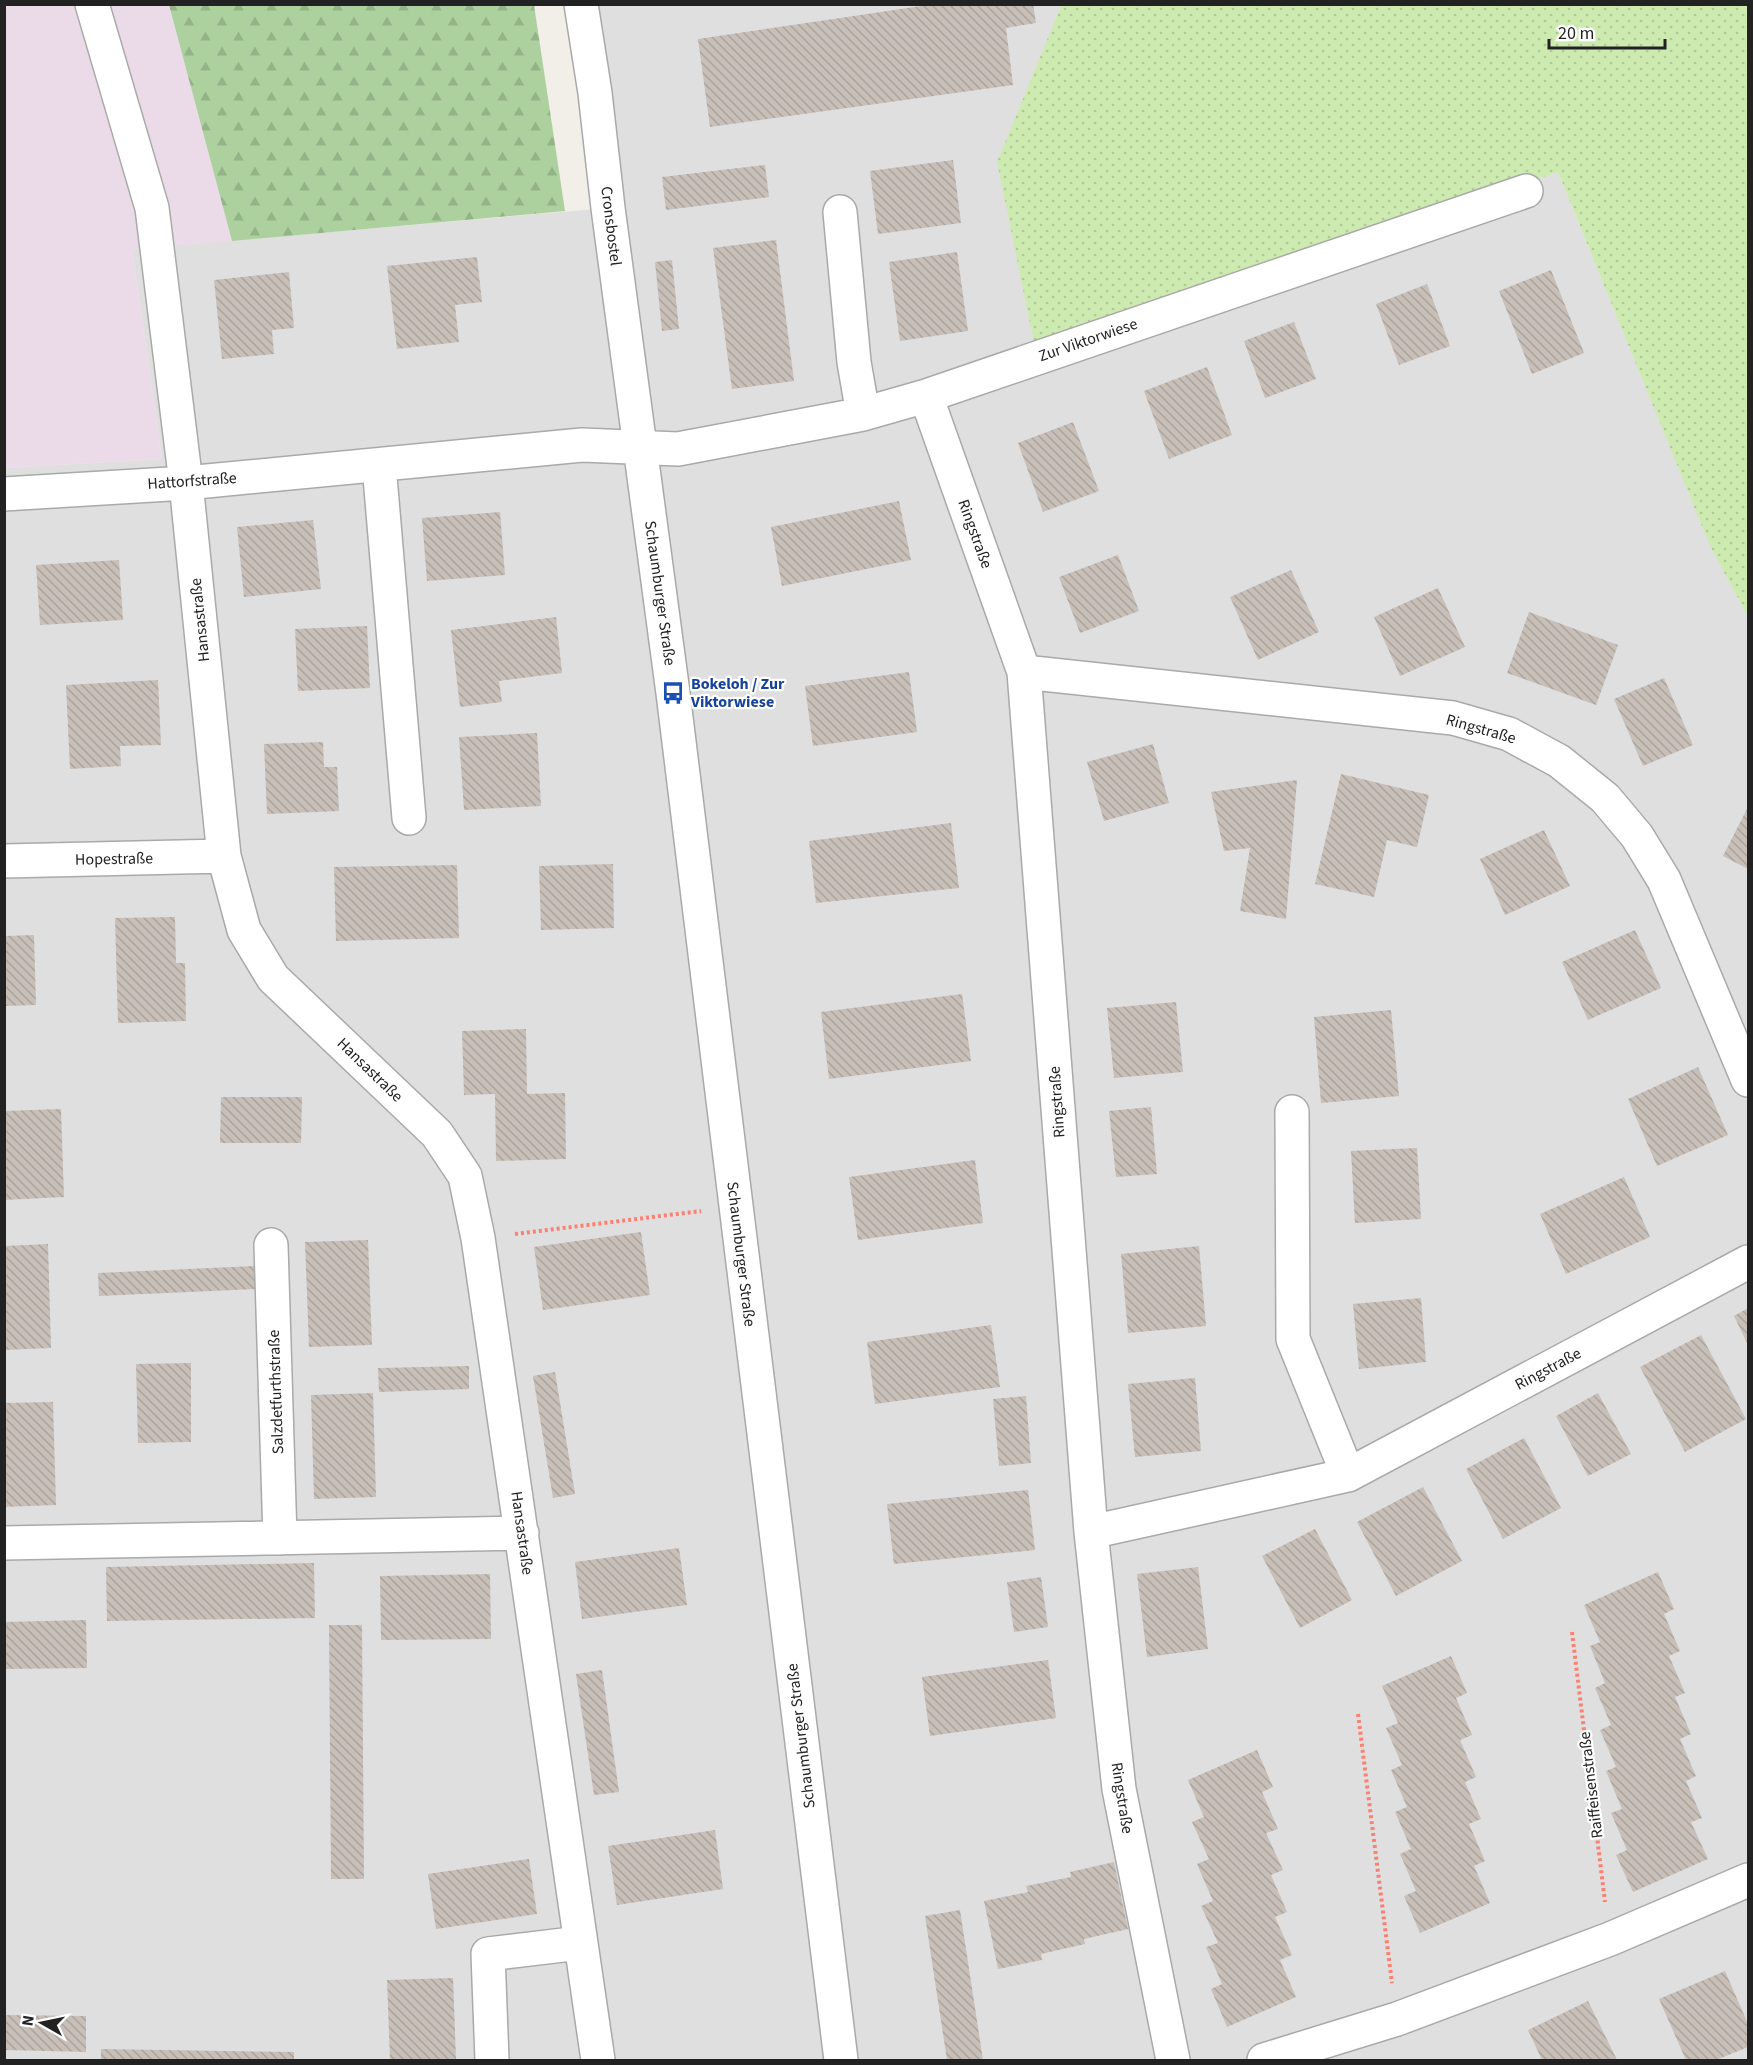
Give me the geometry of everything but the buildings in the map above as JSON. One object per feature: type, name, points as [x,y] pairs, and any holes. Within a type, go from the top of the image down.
[{"type":"street","name":"Hansastraße","points":[[92,4],[152,208],[186,483],[224,856],[244,930],[273,978],[437,1134],[465,1176],[478,1238],[598,2061]]},
{"type":"street","name":"Cronsbostel","points":[[581,4],[595,93],[640,447]]},
{"type":"street","name":"Zur Viktorwiese","points":[[640,447],[678,449],[863,414],[926,396],[1526,191]]},
{"type":"street","points":[[840,212],[854,362],[863,414]]},
{"type":"street","name":"Ringstraße","points":[[926,396],[1024,672],[1091,1532],[1119,1789],[1173,2061]]},
{"type":"street","name":"Hattorfstraße","points":[[4,494],[186,483],[582,445],[640,447]]},
{"type":"street","name":"Schaumburger Straße","points":[[640,447],[673,693],[734,1207],[841,2061]]},
{"type":"street","points":[[380,465],[409,818]]},
{"type":"street","name":"Ringstraße","points":[[1024,672],[1454,718],[1509,734],[1559,761],[1605,798],[1637,836],[1664,880],[1749,1080]]},
{"type":"street","name":"Hopestraße","points":[[4,861],[224,856]]},
{"type":"street","points":[[1292,1112],[1293,1339],[1348,1475]]},
{"type":"street","name":"Salzdetfurthstraße","points":[[271,1245],[280,1538]]},
{"type":"street","name":"Ringstraße","points":[[1091,1532],[1348,1475],[1749,1262]]},
{"type":"street","points":[[4,1543],[522,1533]]},
{"type":"street","points":[[1264,2061],[1396,2019],[1610,1939],[1749,1880]]},
{"type":"street","points":[[492,2061],[488,1954],[580,1943]]},
{"type":"path","points":[[478,1238],[734,1207]]},
{"type":"path","name":"Raiffeisenstraße","points":[[1572,1632],[1610,1939]]},
{"type":"path","points":[[1358,1714],[1396,2019]]},
{"type":"shaded area","points":[[5,5],[169,5],[232,241],[132,249],[162,459],[5,468]]},
{"type":"shaded area","points":[[581,5],[1061,5],[1035,348],[1558,172],[1710,545],[1748,617],[1748,2060],[5,2060],[5,468],[162,459],[132,249],[608,208]]},
{"type":"green space","points":[[169,5],[534,5],[565,211],[232,241]]},
{"type":"green space","points":[[1748,5],[1748,617],[1710,546],[1558,172],[1035,348],[997,162],[1061,6]]},
{"type":"place","name":"Bokeloh / Zur Viktorwiese","points":[[673,693]]}]
